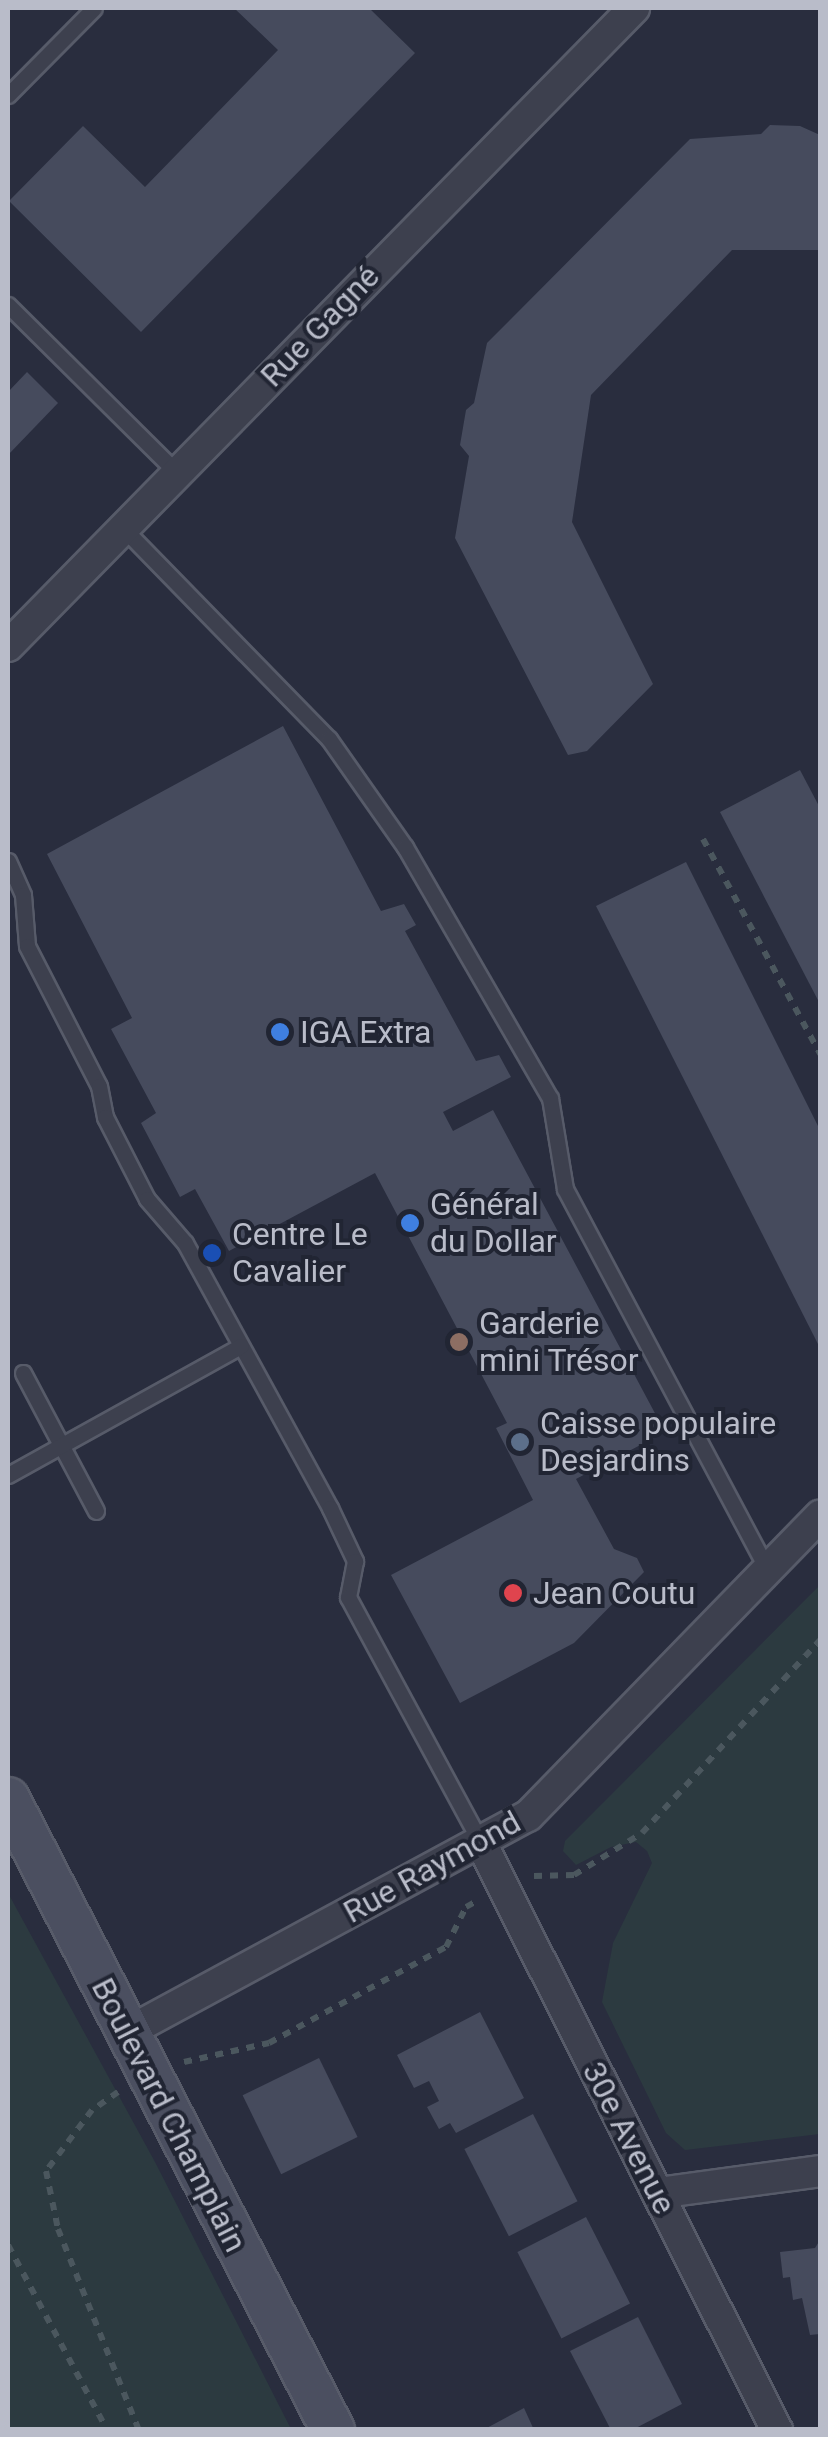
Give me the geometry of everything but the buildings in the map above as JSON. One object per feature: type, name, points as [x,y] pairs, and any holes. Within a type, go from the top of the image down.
[{"type":"main road","name":"Boulevard Champlain","points":[[8,1799],[333,2430]]},
{"type":"street","name":"Rue Gagné","points":[[8,646],[634,8]]},
{"type":"street","name":"Rue Raymond","points":[[126,2033],[482,1845],[528,1816],[820,1516]]},
{"type":"street","name":"30e Avenue","points":[[482,1845],[777,2430]]},
{"type":"street","points":[[658,2193],[820,2171]]},
{"type":"lane","points":[[8,95],[94,8]]},
{"type":"lane","points":[[8,305],[177,473]]},
{"type":"lane","points":[[123,528],[318,727],[406,846],[550,1098],[565,1189],[767,1570]]},
{"type":"lane","points":[[8,861],[24,895],[27,946],[99,1086],[105,1118],[147,1199],[185,1244],[356,1561],[348,1597],[482,1845]]},
{"type":"lane","points":[[8,1475],[241,1346]]},
{"type":"lane","points":[[22,1373],[96,1511]]},
{"type":"path","points":[[703,840],[820,1054]]},
{"type":"path","points":[[531,1876],[574,1876],[642,1833],[820,1640]]},
{"type":"path","points":[[197,2055],[244,2052],[269,2042],[446,1947],[466,1907]]},
{"type":"path","points":[[118,2092],[92,2110],[46,2171],[58,2229],[139,2430]]},
{"type":"path","points":[[8,2245],[107,2430]]},
{"type":"shaded area","points":[[820,1585],[820,2134],[685,2150],[666,2133],[602,2002],[613,1943],[652,1863],[647,1851],[636,1842],[611,1847],[576,1865],[563,1851],[565,1841]]},
{"type":"shaded area","points":[[8,1893],[155,2162],[291,2429],[8,2429]]},
{"type":"place","name":"IGA Extra","points":[[280,1032]]},
{"type":"place","name":"Général du Dollar","points":[[410,1223]]},
{"type":"place","name":"Centre Le Cavalier","points":[[212,1253]]},
{"type":"place","name":"Garderie mini Trésor","points":[[459,1342]]},
{"type":"place","name":"Caisse populaire Desjardins","points":[[520,1442]]},
{"type":"place","name":"Jean Coutu","points":[[513,1593]]}]
